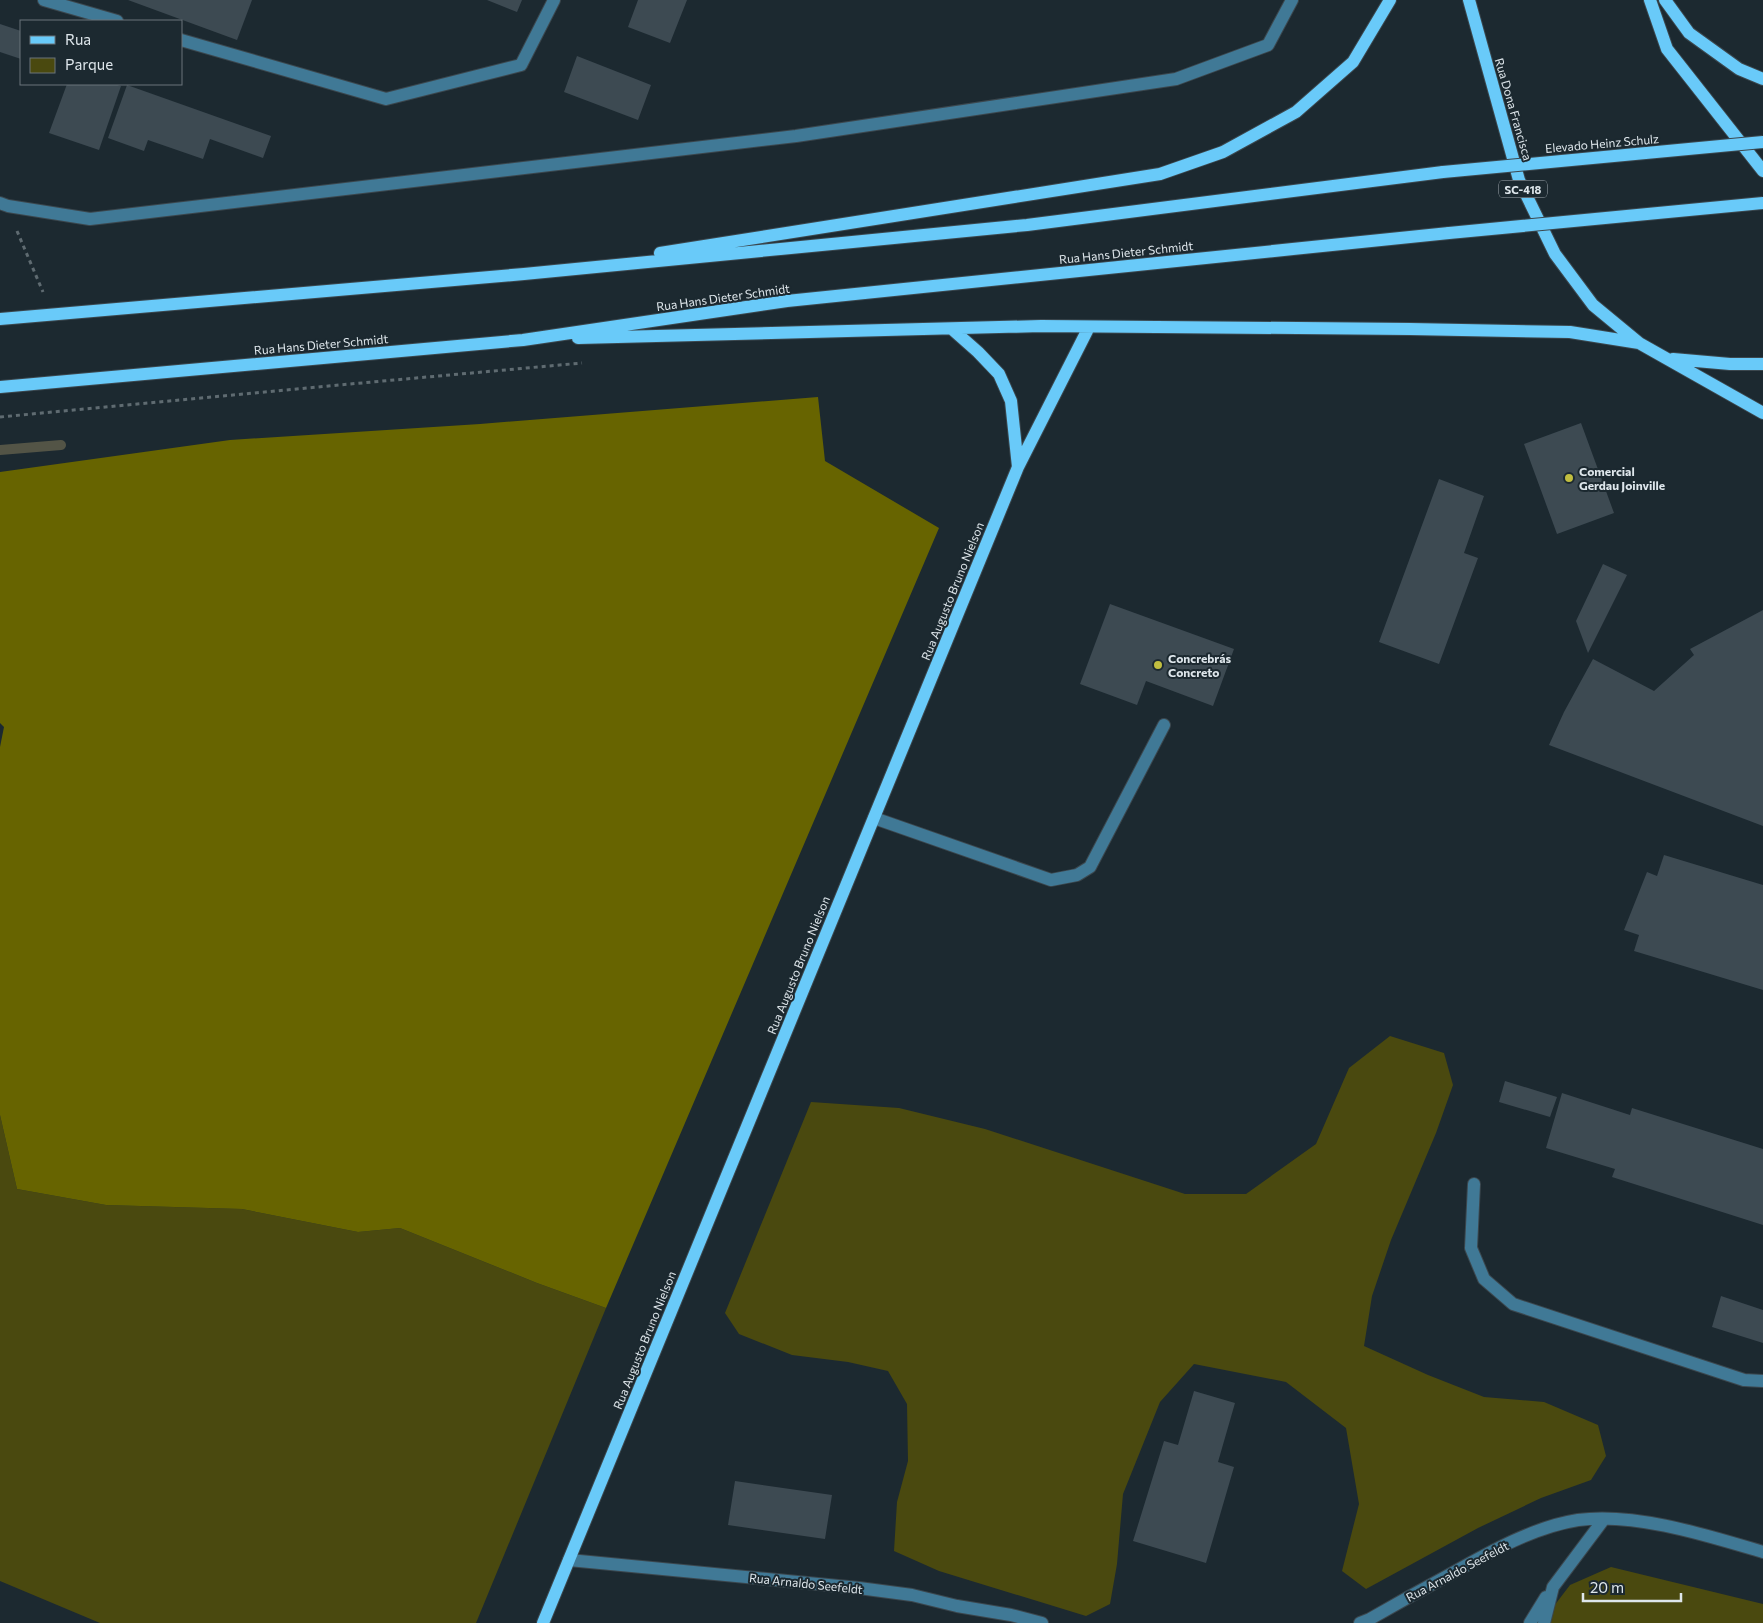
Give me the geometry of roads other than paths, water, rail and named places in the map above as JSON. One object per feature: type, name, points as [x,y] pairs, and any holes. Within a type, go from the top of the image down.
[{"type":"main road","points":[[0,318],[524,274],[1160,174],[1223,152],[1296,112],[1354,62],[1390,0]]},
{"type":"main road","name":"Rua Dona Francisca","points":[[1469,0],[1519,180],[1555,254],[1593,305],[1639,343],[1763,413]]},
{"type":"main road","points":[[1650,0],[1667,49],[1763,171]]},
{"type":"main road","points":[[1665,0],[1689,33],[1739,69],[1763,79]]},
{"type":"main road","name":"Elevado Heinz Schulz","points":[[524,274],[1027,225],[1443,172],[1763,142]]},
{"type":"main road","name":"Rua Hans Dieter Schmidt","points":[[0,387],[524,340],[787,301],[1449,233],[1763,203]]},
{"type":"main road","points":[[1018,467],[1089,327]]},
{"type":"main road","points":[[524,340],[1089,327],[1570,332],[1639,343]]},
{"type":"main road","name":"Rua Augusto Bruno Nielson","points":[[543,1623],[1018,467],[1011,401],[999,374],[952,329]]},
{"type":"main road","points":[[1668,359],[1730,364],[1763,364]]},
{"type":"street","points":[[44,0],[114,20]]},
{"type":"street","points":[[182,40],[386,99],[521,65],[554,0]]},
{"type":"street","points":[[4,205],[90,219],[796,136],[1176,79],[1268,45],[1292,0]]},
{"type":"street","points":[[874,818],[1051,880],[1077,875],[1090,867],[1164,725]]},
{"type":"street","points":[[1474,1184],[1471,1248],[1484,1279],[1513,1304],[1744,1380],[1763,1381]]},
{"type":"street","points":[[1530,1623],[1553,1587],[1604,1519]]},
{"type":"street","name":"Rua Arnaldo Seefeldt","points":[[1360,1623],[1493,1550],[1538,1531],[1577,1520],[1604,1519],[1645,1522],[1717,1538],[1763,1552]]},
{"type":"street","name":"Rua Arnaldo Seefeldt","points":[[569,1560],[859,1588],[912,1595],[1042,1623]]},
{"type":"street","points":[[1544,1623],[1553,1587]]},
{"type":"waterway","points":[[0,450],[61,445]]},
{"type":"place","name":"Comercial Gerdau Joinville","points":[[1569,478]]},
{"type":"place","name":"Concrebrás Concreto","points":[[1158,665]]}]
